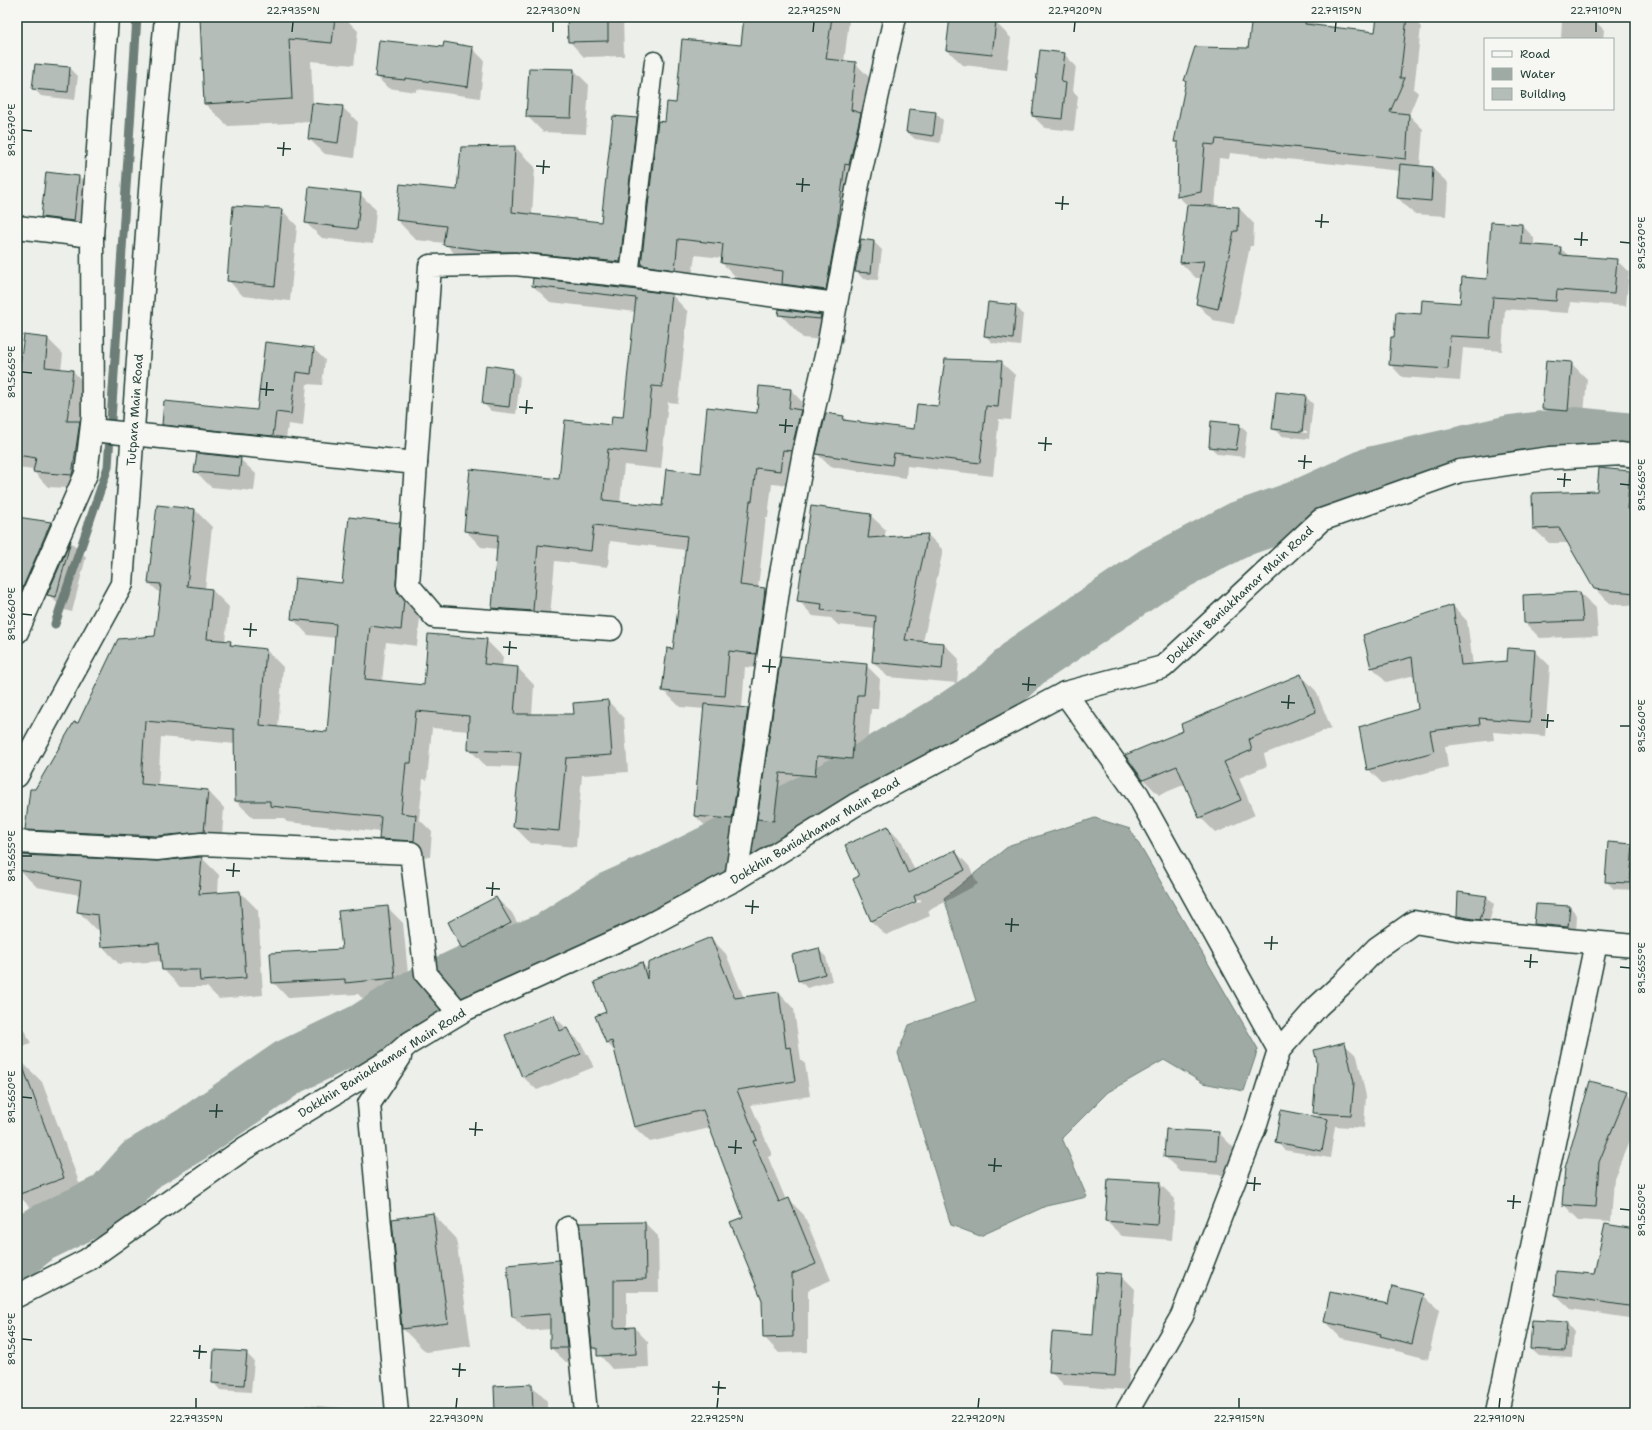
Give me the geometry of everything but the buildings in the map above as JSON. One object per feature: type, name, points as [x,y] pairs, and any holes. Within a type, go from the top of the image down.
[{"type":"street","points":[[18,627],[86,474],[94,416],[92,236],[107,17]]},
{"type":"street","name":"Tutpara Main Road","points":[[17,776],[122,584],[152,163],[166,17]]},
{"type":"street","points":[[736,879],[780,584],[804,452],[836,304],[858,184],[894,17]]},
{"type":"street","points":[[17,226],[92,236]]},
{"type":"street","points":[[610,629],[435,617],[408,585],[430,266],[514,264],[629,276],[836,304]]},
{"type":"street","points":[[92,430],[416,462]]},
{"type":"street","name":"Dokkhin Baniakhamar Main Road","points":[[17,1296],[87,1260],[245,1148],[390,1060],[408,1044],[458,1013],[638,931],[736,879],[855,805],[1065,693],[1163,667],[1321,520],[1460,471],[1550,458],[1622,454],[1635,456]]},
{"type":"street","points":[[1065,693],[1138,795],[1279,1050]]},
{"type":"street","points":[[17,842],[157,849],[201,844],[411,853],[426,974],[458,1013]]},
{"type":"street","points":[[1126,1413],[1182,1316],[1254,1130],[1279,1050],[1318,1006],[1344,983],[1377,948],[1414,922],[1468,931],[1635,946]]},
{"type":"street","points":[[1497,1413],[1596,942]]},
{"type":"street","points":[[398,1413],[369,1104],[408,1044]]},
{"type":"street","points":[[568,1228],[586,1413]]},
{"type":"lane","points":[[629,276],[654,61]]},
{"type":"water","points":[[1095,818],[1130,829],[1258,1049],[1244,1091],[1203,1083],[1164,1060],[1108,1092],[1062,1138],[1087,1197],[1046,1206],[980,1236],[951,1225],[898,1053],[909,1025],[976,1001],[944,898],[1010,845]]},
{"type":"waterway","points":[[55,624],[108,467],[137,17]]},
{"type":"waterway","points":[[17,1252],[38,1235],[110,1200],[142,1164],[192,1134],[289,1067],[364,1031],[417,997],[472,971],[549,940],[612,899],[679,869],[773,822],[862,773],[951,720],[993,692],[1026,661],[1156,573],[1240,529],[1297,509],[1374,474],[1511,443],[1576,435],[1635,441]]}]
